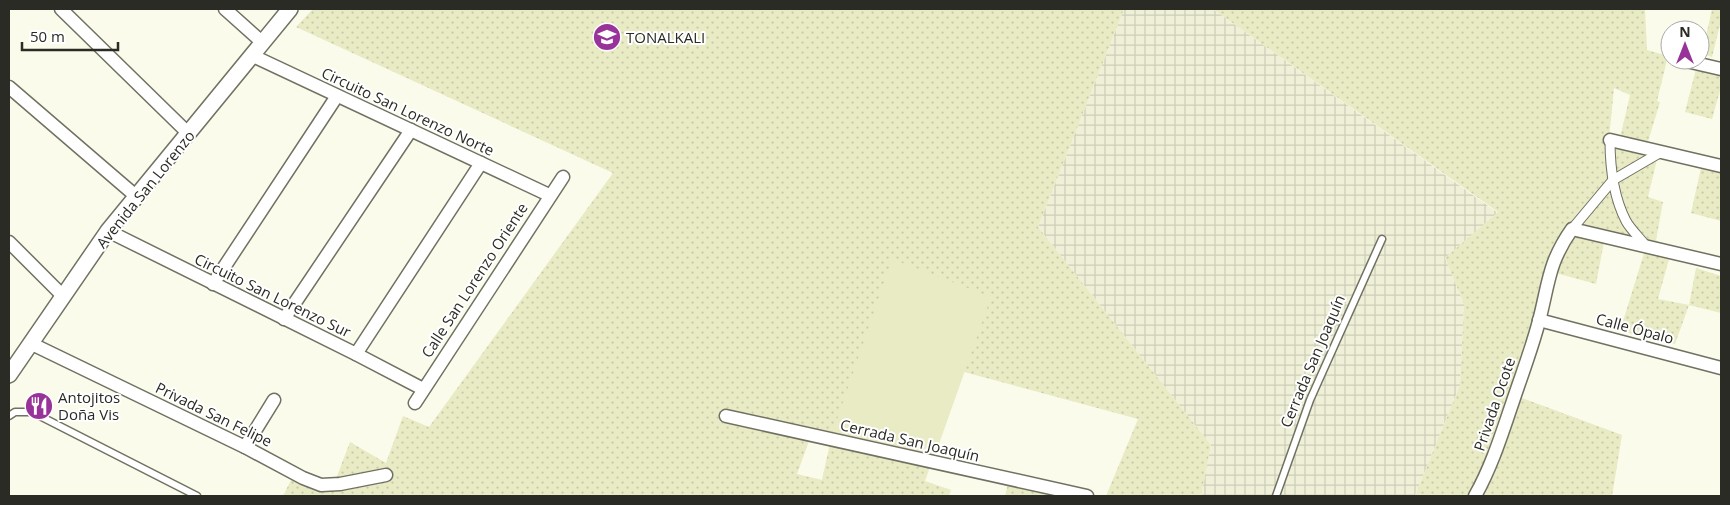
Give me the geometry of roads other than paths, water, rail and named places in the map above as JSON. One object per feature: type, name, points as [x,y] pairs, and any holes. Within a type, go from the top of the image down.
[{"type":"street","points":[[61,9],[189,134]]},
{"type":"street","points":[[224,9],[263,43]]},
{"type":"street","name":"Avenida San Lorenzo","points":[[9,375],[108,231],[290,9]]},
{"type":"street","name":"Circuito San Lorenzo Norte","points":[[253,56],[549,195]]},
{"type":"street","points":[[9,87],[137,197]]},
{"type":"street","points":[[213,284],[337,96]]},
{"type":"street","points":[[284,319],[411,130]]},
{"type":"street","points":[[1646,246],[1626,222],[1613,180],[1610,140],[1721,166]]},
{"type":"street","points":[[1660,152],[1613,180],[1572,229],[1721,264]]},
{"type":"street","points":[[356,354],[480,163]]},
{"type":"street","name":"Calle San Lorenzo Oriente","points":[[416,403],[423,389],[549,195],[563,177]]},
{"type":"street","name":"Privada Ocote","points":[[1475,496],[1488,474],[1539,320],[1549,272],[1558,249],[1572,229]]},
{"type":"street","name":"Circuito San Lorenzo Sur","points":[[108,231],[423,389]]},
{"type":"street","points":[[9,242],[64,297]]},
{"type":"street","name":"Calle Ópalo","points":[[1539,320],[1721,368]]},
{"type":"street","name":"Privada San Felipe","points":[[32,344],[245,446],[303,478],[321,485],[340,484],[386,475]]},
{"type":"street","points":[[245,446],[274,400]]},
{"type":"street","name":"Cerrada San Joaquín","points":[[726,416],[1086,496]]},
{"type":"lane","name":"Cerrada San Joaquín","points":[[1276,496],[1310,400],[1382,239]]},
{"type":"lane","points":[[9,416],[15,412],[32,412],[197,496]]},
{"type":"place","name":"TONALKALI","points":[[607,37]]},
{"type":"place","name":"Antojitos Doña Vis","points":[[39,406]]}]
